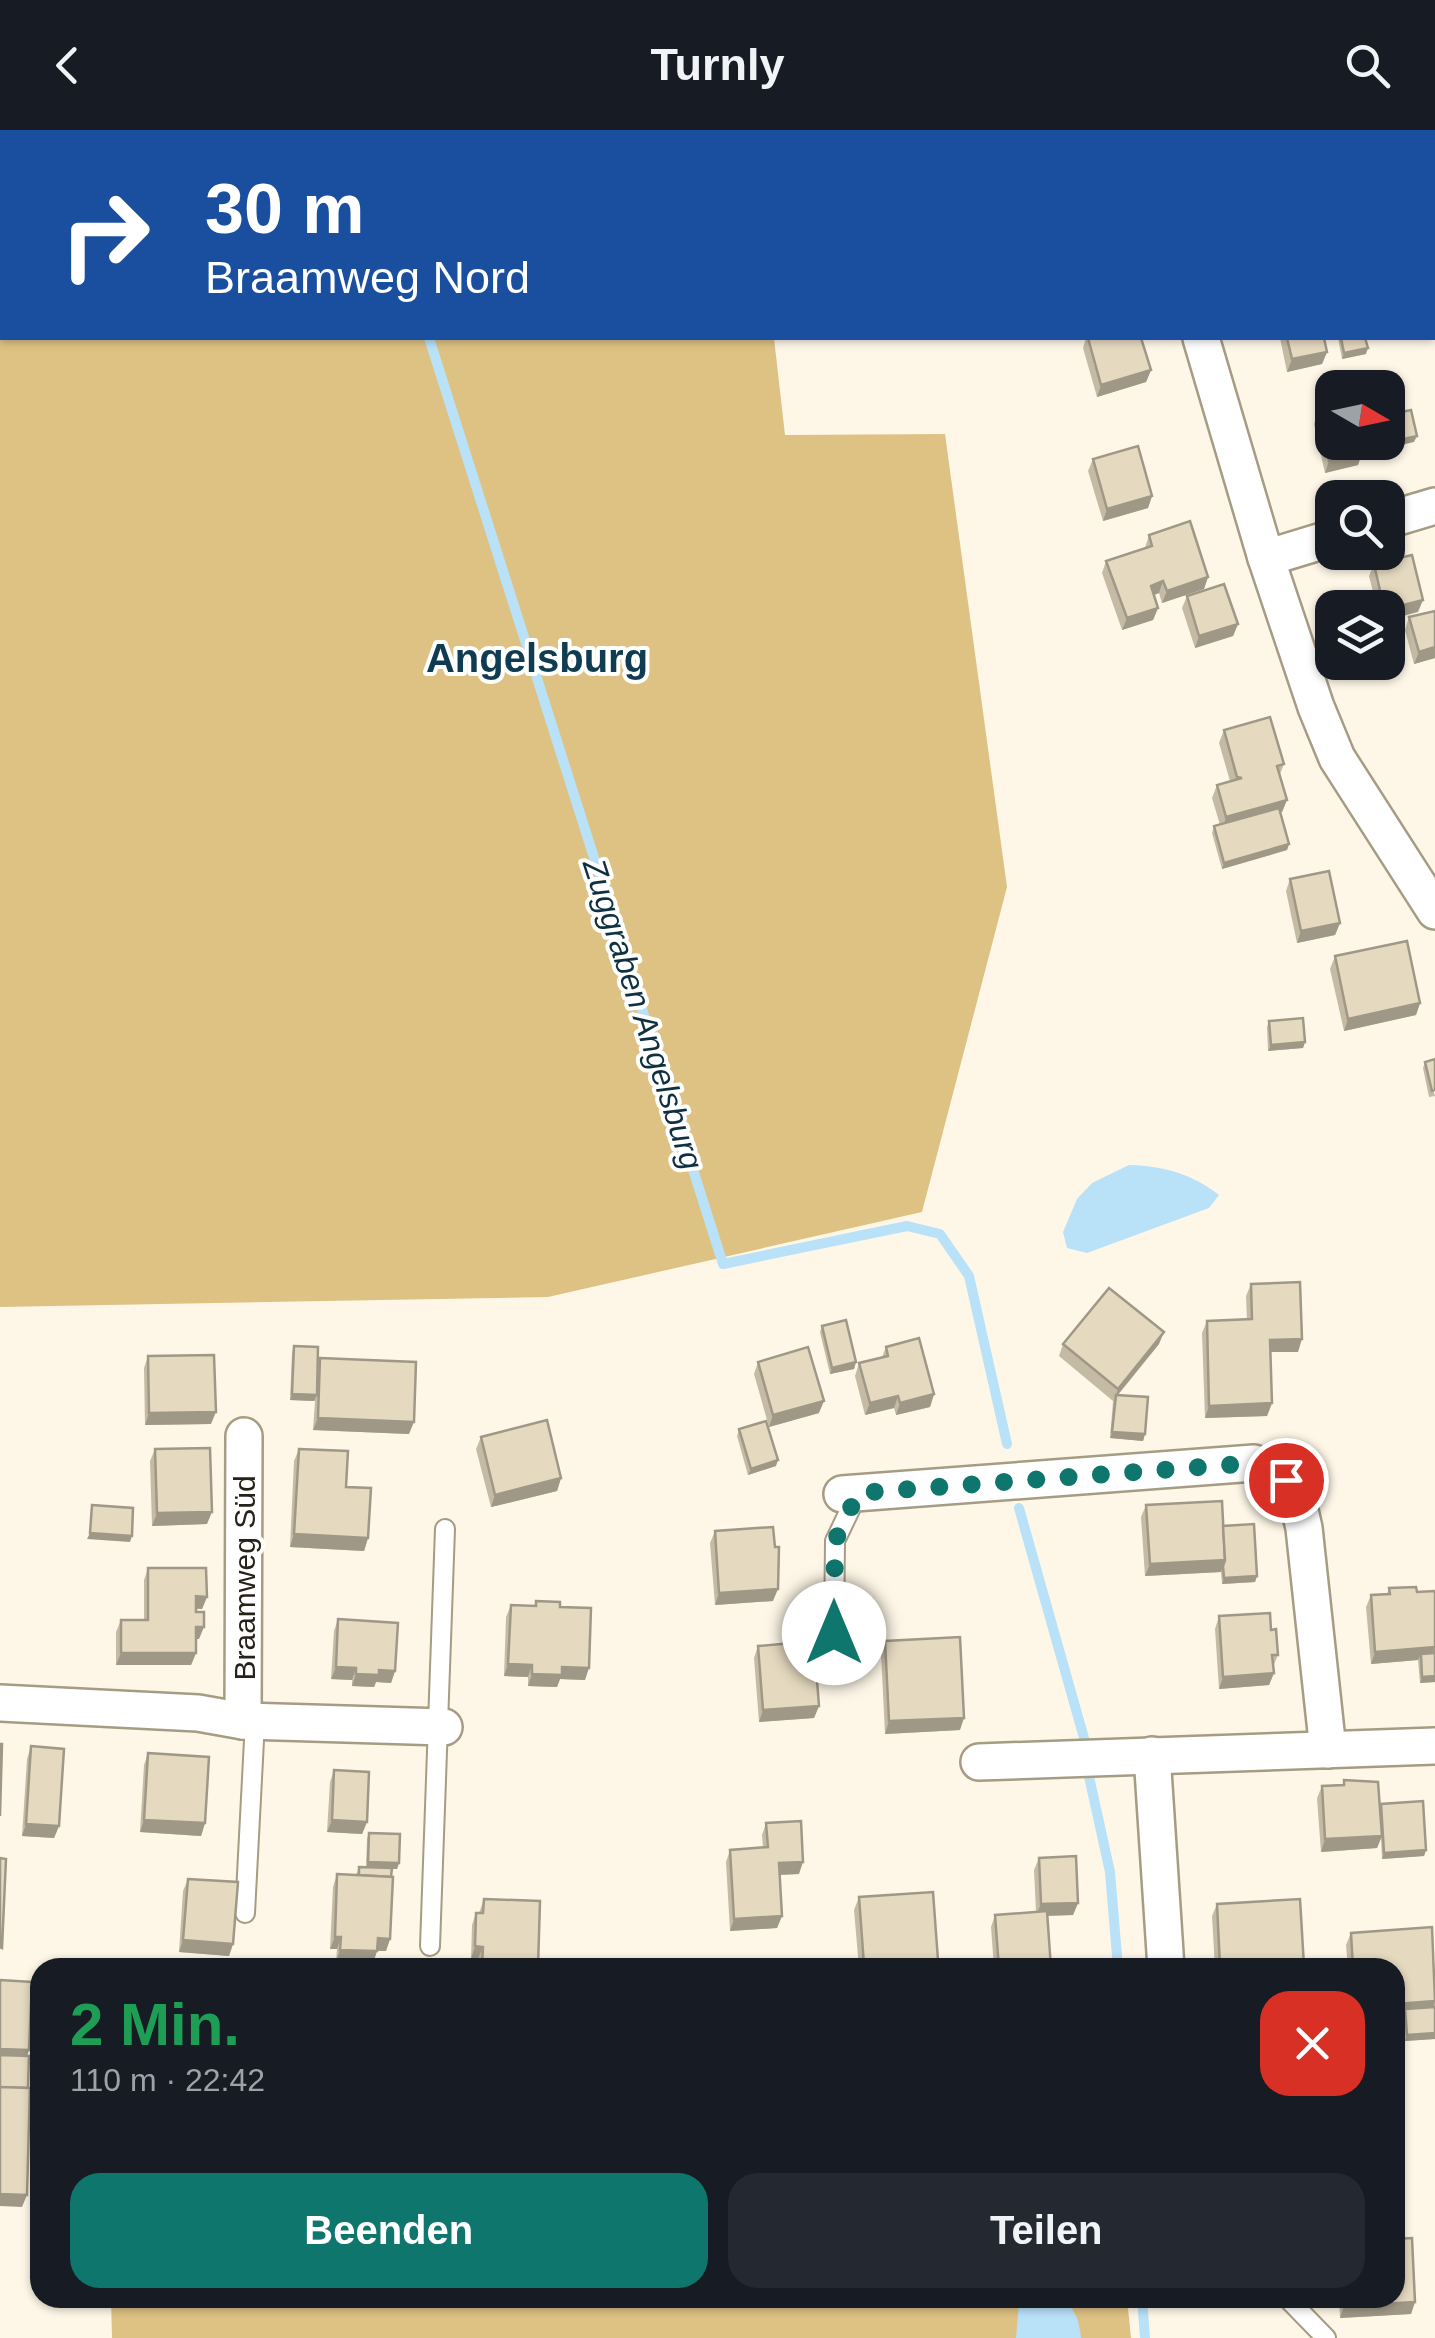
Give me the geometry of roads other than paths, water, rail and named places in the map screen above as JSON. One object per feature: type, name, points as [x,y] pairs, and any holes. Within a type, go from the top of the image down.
[{"type":"street","points":[[1202,340],[1301,666],[1338,758],[1435,911]]},
{"type":"street","points":[[1405,515],[1435,506]]},
{"type":"street","points":[[1266,558],[1315,543]]},
{"type":"street","name":"Braamweg Süd","points":[[244,1436],[249,1721]]},
{"type":"street","points":[[850,1494],[1254,1463],[1271,1468],[1297,1495],[1328,1750]]},
{"type":"street","name":"Braamweg Süd","points":[[0,1704],[198,1713],[249,1721],[439,1727]]},
{"type":"street","points":[[978,1762],[1435,1746]]},
{"type":"street","points":[[1152,1754],[1165,1958]]},
{"type":"lane","points":[[850,1494],[835,1541],[834,1633],[853,1649]]},
{"type":"lane","points":[[430,1946],[444,1528]]},
{"type":"lane","points":[[245,1913],[249,1721]]},
{"type":"lane","points":[[1297,2308],[1326,2338]]},
{"type":"water","points":[[1129,1165],[1177,1172],[1219,1195],[1209,1208],[1087,1253],[1067,1248],[1063,1232],[1077,1199],[1092,1183]]},
{"type":"water","points":[[1019,2308],[1071,2308],[1081,2338],[1016,2338]]},
{"type":"waterway","name":"Zuggraben Angelsburg","points":[[430,340],[723,1264],[907,1226],[940,1234],[969,1276],[1007,1444]]},
{"type":"waterway","name":"Zuggraben Angelsburg","points":[[1019,1508],[1084,1738]]},
{"type":"waterway","name":"Zuggraben Angelsburg","points":[[1088,1772],[1110,1872],[1117,1958]]},
{"type":"waterway","name":"Zuggraben Angelsburg","points":[[1143,2308],[1145,2338]]},
{"type":"district","name":"Angelsburg","points":[[537,658]]}]
